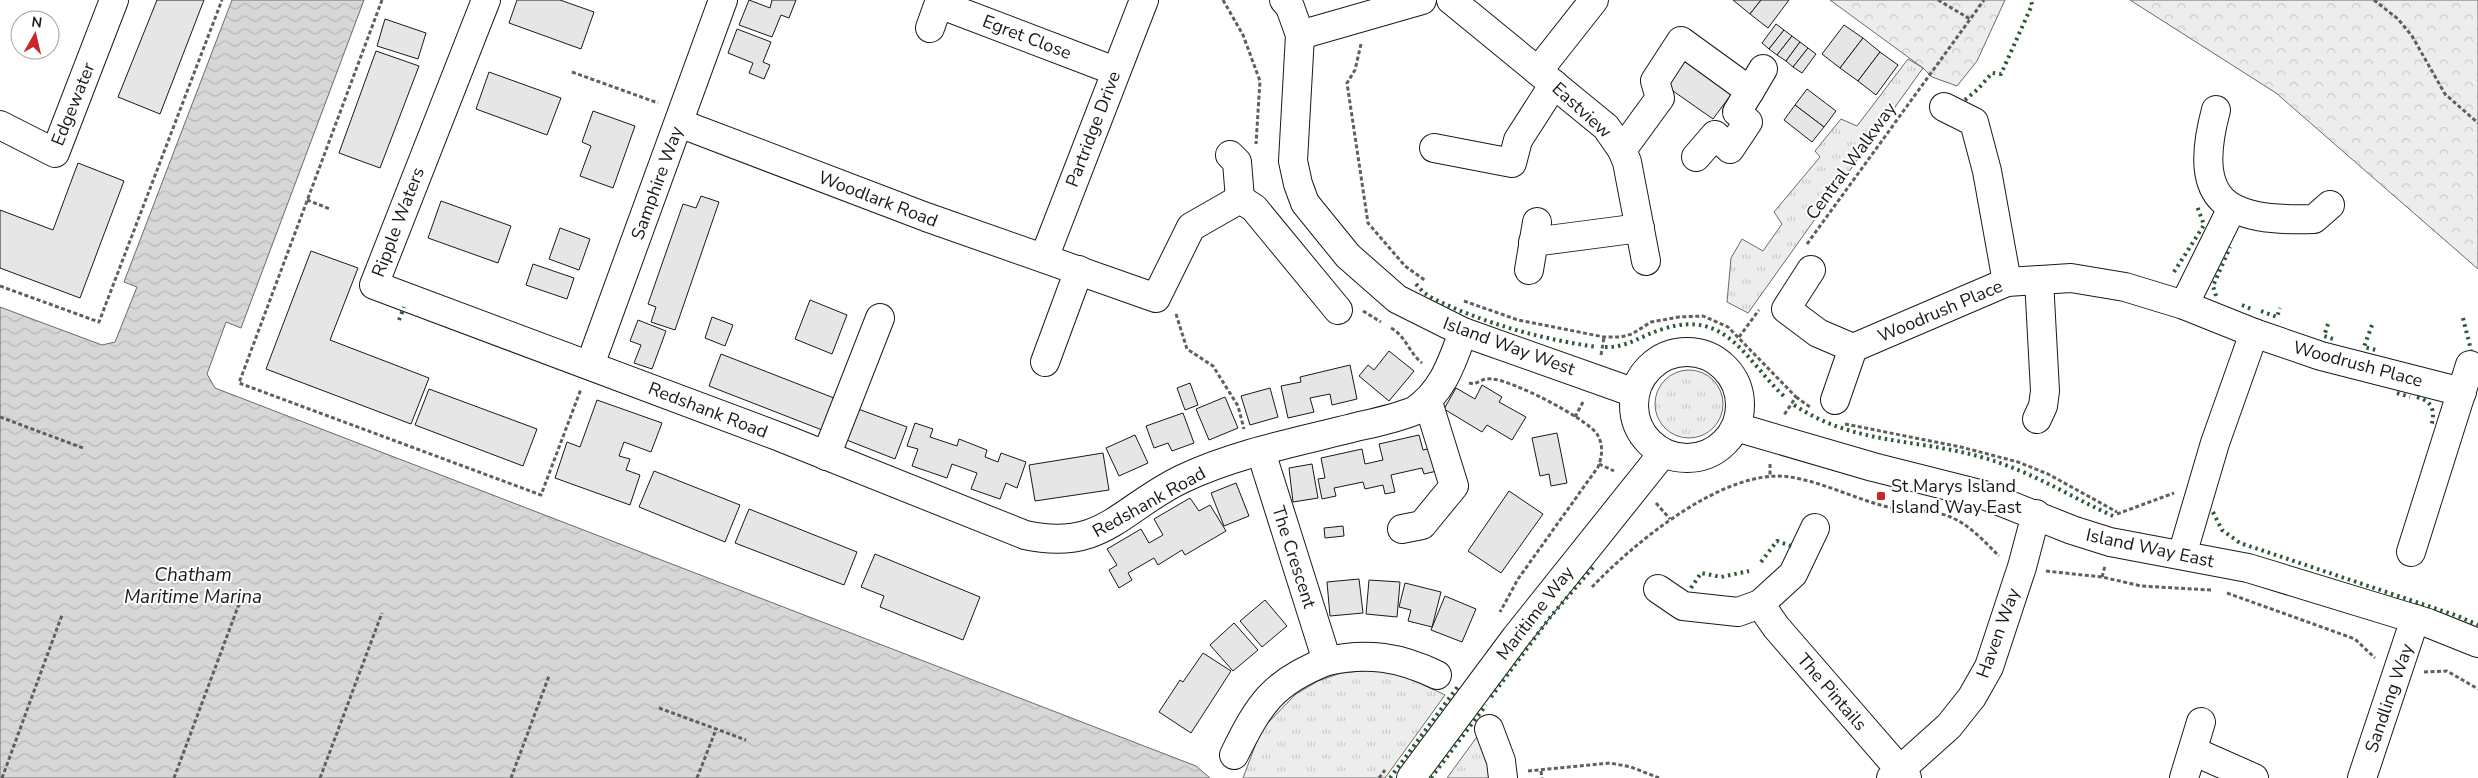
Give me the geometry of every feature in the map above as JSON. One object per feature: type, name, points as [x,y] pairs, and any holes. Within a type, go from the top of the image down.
[{"type":"street","name":"Edgewater","points":[[0,125],[55,153],[114,0]]},
{"type":"street","name":"Ripple Waters","points":[[486,0],[374,285],[590,365]]},
{"type":"street","name":"Samphire Way","points":[[590,365],[723,0]]},
{"type":"street","name":"Partridge Drive","points":[[1044,258],[1144,0]]},
{"type":"street","name":"Island Way West","points":[[1284,0],[1290,7],[1300,35],[1293,161],[1305,203],[1348,256],[1397,299],[1463,332],[1635,393]]},
{"type":"street","points":[[1300,35],[1422,0]]},
{"type":"street","name":"Eastview","points":[[1452,0],[1606,128],[1622,150],[1627,162],[1646,261]]},
{"type":"street","points":[[1434,148],[1512,164],[1518,140],[1546,78],[1594,0]]},
{"type":"street","name":"Egret Close","points":[[936,11],[1115,71]]},
{"type":"street","points":[[1622,150],[1660,98],[1654,81],[1681,41],[1756,80],[1737,112],[1748,122],[1730,149],[1715,135],[1696,156]]},
{"type":"street","points":[[1944,107],[1974,122],[1987,171],[2007,282]]},
{"type":"street","points":[[2216,110],[2210,133],[2208,168],[2214,190],[2232,208],[2248,215],[2292,220],[2314,219],[2330,205]]},
{"type":"street","name":"Woodlark Road","points":[[681,118],[926,217],[1156,298]]},
{"type":"street","points":[[1230,155],[1237,162],[1240,199]]},
{"type":"street","points":[[1156,298],[1191,227],[1240,199]]},
{"type":"street","points":[[1240,199],[1254,208],[1338,310]]},
{"type":"street","points":[[2184,304],[2232,208]]},
{"type":"street","points":[[1528,270],[1535,232],[1640,228]]},
{"type":"street","points":[[1807,260],[1786,309],[1818,333],[1853,348],[1830,410]]},
{"type":"street","points":[[1045,362],[1079,270]]},
{"type":"street","name":"Woodrush Place","points":[[1853,348],[2007,282],[2071,278],[2125,286],[2184,304],[2254,333],[2335,360],[2462,392]]},
{"type":"street","points":[[2037,419],[2043,406],[2045,391],[2038,280]]},
{"type":"street","points":[[826,456],[880,318]]},
{"type":"street","name":"Redshank Road","points":[[590,365],[1025,535],[1061,541],[1086,536],[1114,522],[1183,479],[1224,462],[1401,416],[1428,402],[1446,375],[1463,332]]},
{"type":"street","points":[[2182,555],[2215,443],[2254,333]]},
{"type":"street","points":[[1687,351],[1704,354],[1720,362],[1732,376],[1740,392],[1741,410],[1736,427],[1727,442],[1713,452],[1697,458],[1680,458],[1664,453],[1649,442],[1639,428],[1634,411],[1635,393],[1642,377],[1654,363],[1669,354],[1687,351]]},
{"type":"street","points":[[2410,552],[2445,448],[2470,364]]},
{"type":"street","points":[[1402,529],[1422,525],[1454,486],[1428,402]]},
{"type":"street","name":"Island Way East","points":[[1736,427],[1873,467],[1984,495],[2036,514],[2072,530],[2110,542],[2248,568],[2415,619],[2459,634],[2478,644]]},
{"type":"street","name":"The Crescent","points":[[1257,453],[1327,661]]},
{"type":"street","name":"Maritime Way","points":[[1412,778],[1516,638],[1664,453]]},
{"type":"street","name":"Haven Way","points":[[1900,775],[1949,726],[1972,697],[1989,668],[2022,567],[2036,514]]},
{"type":"street","points":[[1658,589],[1683,606],[1712,611],[1738,612],[1760,604],[1793,574],[1814,528]]},
{"type":"street","name":"The Pintails","points":[[1760,604],[1776,627],[1900,775]]},
{"type":"street","name":"Sandling Way","points":[[2362,778],[2415,619]]},
{"type":"street","points":[[1234,755],[1258,709],[1272,692],[1298,674],[1327,661],[1351,656],[1386,657],[1420,666],[1436,675]]},
{"type":"street","points":[[2184,778],[2201,722]]},
{"type":"street","points":[[1489,729],[1501,760],[1513,773]]},
{"type":"street","points":[[2193,751],[2254,778]]},
{"type":"path","points":[[0,286],[99,322],[222,0]]},
{"type":"path","points":[[382,0],[239,383],[541,495],[590,365]]},
{"type":"path","points":[[1938,0],[1970,19]]},
{"type":"path","name":"Central Walkway","points":[[1807,260],[1984,0]]},
{"type":"path","points":[[2374,0],[2398,19],[2412,36],[2446,94],[2478,123]]},
{"type":"path","points":[[572,72],[681,118]]},
{"type":"path","points":[[307,200],[330,210]]},
{"type":"path","points":[[1156,298],[1177,315],[1187,349],[1213,366],[1238,406],[1257,453]]},
{"type":"path","points":[[1739,337],[1762,306]]},
{"type":"path","points":[[1796,398],[1830,410],[2018,462],[2048,474],[2117,512]]},
{"type":"path","points":[[0,417],[83,448]]},
{"type":"path","points":[[1590,590],[1636,547],[1670,519],[1712,495],[1756,478],[1770,476],[1790,477],[1888,507],[1941,514],[1961,522],[2005,562],[2022,567],[2102,577],[2142,586],[2219,591],[2355,639],[2376,659],[2399,667],[2425,672],[2448,670],[2478,690]]},
{"type":"path","points":[[174,778],[239,604]]},
{"type":"path","points":[[320,778],[382,613]]},
{"type":"path","points":[[2,778],[62,615]]},
{"type":"path","points":[[511,778],[549,676]]},
{"type":"path","points":[[659,708],[746,740]]},
{"type":"path","points":[[698,778],[714,732]]},
{"type":"path","points":[[1513,773],[1610,763],[1631,767],[1659,778]]},
{"type":"path","points":[[1541,771],[1542,778]]},
{"type":"green space","points":[[1830,0],[2005,0],[1977,61],[1957,86],[1932,77],[1923,68]]},
{"type":"green space","points":[[2130,0],[2478,0],[2478,269],[2276,93]]},
{"type":"green space","points":[[1908,59],[1923,68],[1748,313],[1727,302],[1731,258],[1742,239],[1763,251],[1782,224],[1774,212],[1820,157],[1815,151],[1841,119],[1857,126]]},
{"type":"green space","points":[[1689,370],[1702,373],[1713,380],[1720,391],[1723,404],[1720,417],[1713,428],[1702,435],[1689,438],[1676,435],[1665,428],[1658,417],[1655,404],[1658,391],[1665,380],[1676,373]]},
{"type":"green space","points":[[1371,670],[1400,674],[1445,695],[1385,778],[1243,778],[1261,730],[1296,694],[1318,681],[1341,673]]},
{"type":"green space","points":[[1479,734],[1494,778],[1447,778]]},
{"type":"water","name":"Chatham Maritime Marina","points":[[232,0],[364,0],[241,328],[226,322],[207,374],[215,388],[1196,766],[1210,778],[0,778],[0,307],[102,345],[115,342],[137,287],[124,282]]},
{"type":"building","points":[[157,0],[204,0],[160,114],[118,97]]},
{"type":"building","points":[[517,0],[560,0],[594,12],[581,49],[509,23]]},
{"type":"building","points":[[749,0],[770,8],[772,0],[796,0],[789,18],[781,15],[772,37],[739,25]]},
{"type":"building","points":[[1733,0],[1761,0],[1750,14]]},
{"type":"building","points":[[1761,0],[1789,0],[1768,28],[1750,14]]},
{"type":"building","points":[[385,19],[426,33],[418,59],[377,46]]},
{"type":"building","points":[[1776,24],[1784,30],[1769,49],[1762,43]]},
{"type":"building","points":[[1844,25],[1863,38],[1840,68],[1822,54]]},
{"type":"building","points":[[737,29],[771,42],[763,62],[770,65],[764,79],[749,73],[753,63],[728,53]]},
{"type":"building","points":[[1784,30],[1792,36],[1777,55],[1769,49]]},
{"type":"building","points":[[1792,36],[1800,42],[1786,61],[1777,55]]},
{"type":"building","points":[[1863,38],[1880,52],[1858,81],[1840,68]]},
{"type":"building","points":[[1800,42],[1808,48],[1793,67],[1786,61]]},
{"type":"building","points":[[1808,48],[1816,54],[1802,73],[1793,67]]},
{"type":"building","points":[[376,51],[419,66],[380,168],[339,153]]},
{"type":"building","points":[[1880,52],[1898,65],[1876,95],[1858,81]]},
{"type":"building","points":[[1686,58],[1733,92],[1713,119],[1666,86]]},
{"type":"building","points":[[489,72],[561,98],[547,135],[476,109]]},
{"type":"building","points":[[1807,89],[1836,111],[1824,127],[1795,105]]},
{"type":"building","points":[[1795,105],[1824,127],[1812,142],[1784,120]]},
{"type":"building","points":[[593,111],[635,126],[613,188],[580,176],[591,146],[582,142]]},
{"type":"building","points":[[78,163],[124,181],[80,298],[0,268],[0,210],[53,230]]},
{"type":"building","points":[[701,196],[719,202],[675,330],[651,322],[656,307],[648,304],[683,204],[696,208]]},
{"type":"building","points":[[441,201],[511,226],[498,263],[428,238]]},
{"type":"building","points":[[560,228],[590,239],[579,270],[549,259]]},
{"type":"building","points":[[311,251],[358,268],[330,340],[429,378],[411,424],[266,369]]},
{"type":"building","points":[[533,264],[574,278],[567,299],[526,285]]},
{"type":"building","points":[[810,300],[847,315],[832,354],[795,339]]},
{"type":"building","points":[[712,317],[733,325],[725,346],[705,338]]},
{"type":"building","points":[[638,320],[666,331],[652,369],[634,363],[641,345],[630,341]]},
{"type":"building","points":[[1389,351],[1414,371],[1389,401],[1359,376],[1368,365],[1374,370]]},
{"type":"building","points":[[721,354],[834,398],[822,430],[709,386]]},
{"type":"building","points":[[1350,365],[1357,399],[1332,405],[1330,394],[1310,398],[1314,412],[1288,418],[1281,386],[1301,382],[1300,377]]},
{"type":"building","points":[[1190,383],[1198,405],[1185,410],[1177,388]]},
{"type":"building","points":[[1482,385],[1502,397],[1499,402],[1526,417],[1512,440],[1487,425],[1482,432],[1444,409],[1456,388],[1475,399]]},
{"type":"building","points":[[1270,388],[1278,417],[1250,425],[1241,396]]},
{"type":"building","points":[[429,389],[537,429],[523,466],[415,425]]},
{"type":"building","points":[[1225,397],[1238,428],[1209,440],[1196,409]]},
{"type":"building","points":[[597,400],[662,423],[651,452],[624,442],[619,456],[630,459],[626,470],[640,475],[630,505],[555,478],[567,442],[580,447]]},
{"type":"building","points":[[850,406],[907,427],[895,459],[839,437]]},
{"type":"building","points":[[1183,413],[1194,443],[1172,451],[1168,443],[1154,448],[1146,426]]},
{"type":"building","points":[[915,423],[933,429],[930,437],[957,446],[959,439],[987,450],[985,457],[998,462],[1001,453],[1026,462],[1017,488],[1006,483],[1000,499],[971,489],[977,473],[952,464],[947,478],[912,466],[918,449],[907,446]]},
{"type":"building","points":[[1557,433],[1567,483],[1551,486],[1549,474],[1540,476],[1532,438]]},
{"type":"building","points":[[1135,435],[1148,463],[1119,476],[1106,448]]},
{"type":"building","points":[[1419,435],[1423,450],[1432,448],[1437,471],[1424,474],[1422,468],[1391,475],[1395,492],[1385,494],[1383,485],[1365,489],[1363,482],[1334,488],[1336,496],[1322,499],[1318,479],[1325,478],[1321,458],[1362,449],[1365,464],[1383,460],[1379,444]]},
{"type":"building","points":[[1103,453],[1109,490],[1035,501],[1029,465]]},
{"type":"building","points":[[1312,464],[1318,498],[1293,502],[1289,468]]},
{"type":"building","points":[[654,471],[740,505],[725,542],[639,507]]},
{"type":"building","points":[[1236,483],[1249,516],[1224,526],[1211,493]]},
{"type":"building","points":[[1509,491],[1543,514],[1501,573],[1468,551]]},
{"type":"building","points":[[1190,498],[1199,511],[1210,505],[1226,531],[1185,555],[1182,550],[1158,565],[1154,558],[1128,573],[1132,580],[1119,588],[1109,570],[1117,565],[1107,549],[1141,529],[1149,543],[1163,535],[1154,519]]},
{"type":"building","points":[[749,509],[857,552],[844,585],[735,543]]},
{"type":"building","points":[[1343,526],[1344,536],[1325,538],[1324,528]]},
{"type":"building","points":[[875,554],[980,597],[963,640],[880,607],[884,596],[861,587]]},
{"type":"building","points":[[1359,579],[1363,613],[1330,616],[1327,582]]},
{"type":"building","points":[[1369,580],[1400,582],[1397,617],[1366,614]]},
{"type":"building","points":[[1405,583],[1441,592],[1432,627],[1408,621],[1411,610],[1399,607]]},
{"type":"building","points":[[1445,596],[1476,609],[1462,642],[1431,630]]},
{"type":"building","points":[[1265,600],[1287,626],[1262,647],[1240,621]]},
{"type":"building","points":[[1234,623],[1258,650],[1233,671],[1210,645]]},
{"type":"building","points":[[1203,653],[1231,671],[1191,733],[1159,712],[1180,680],[1183,682]]},
{"type":"hedge","points":[[1965,100],[1992,73],[2001,74],[2032,5],[2031,0]]},
{"type":"hedge","points":[[2174,272],[2204,225],[2197,206]]},
{"type":"hedge","points":[[2216,296],[2213,286],[2230,247]]},
{"type":"hedge","points":[[1416,284],[1432,298],[1471,315],[1533,335],[1597,347]]},
{"type":"hedge","points":[[2242,305],[2251,309]]},
{"type":"hedge","points":[[399,320],[404,307]]},
{"type":"hedge","points":[[2261,311],[2277,317],[2280,308]]},
{"type":"hedge","points":[[2463,318],[2471,350]]},
{"type":"hedge","points":[[1605,347],[1627,343],[1663,329],[1685,324],[1704,326],[1720,332],[1734,342],[1786,398]]},
{"type":"hedge","points":[[2328,324],[2324,336],[2336,340]]},
{"type":"hedge","points":[[2372,325],[2364,347],[2376,350]]},
{"type":"hedge","points":[[2397,393],[2410,397]]},
{"type":"hedge","points":[[2417,397],[2423,399],[2432,408],[2431,427]]},
{"type":"hedge","points":[[1794,405],[1817,418],[1862,434],[1956,451],[1999,463],[2033,476],[2113,516]]},
{"type":"hedge","points":[[2213,512],[2222,530],[2240,543],[2458,616],[2478,625]]},
{"type":"hedge","points":[[1761,562],[1777,541],[1794,547]]},
{"type":"hedge","points":[[1491,697],[1551,616],[1595,565]]},
{"type":"hedge","points":[[1691,588],[1701,573],[1721,577],[1749,571]]},
{"type":"hedge","points":[[1390,778],[1459,685]]},
{"type":"hedge","points":[[1431,778],[1486,705]]},
{"type":"place","name":"St Marys Island Island Way East","points":[[1881,496]]}]
